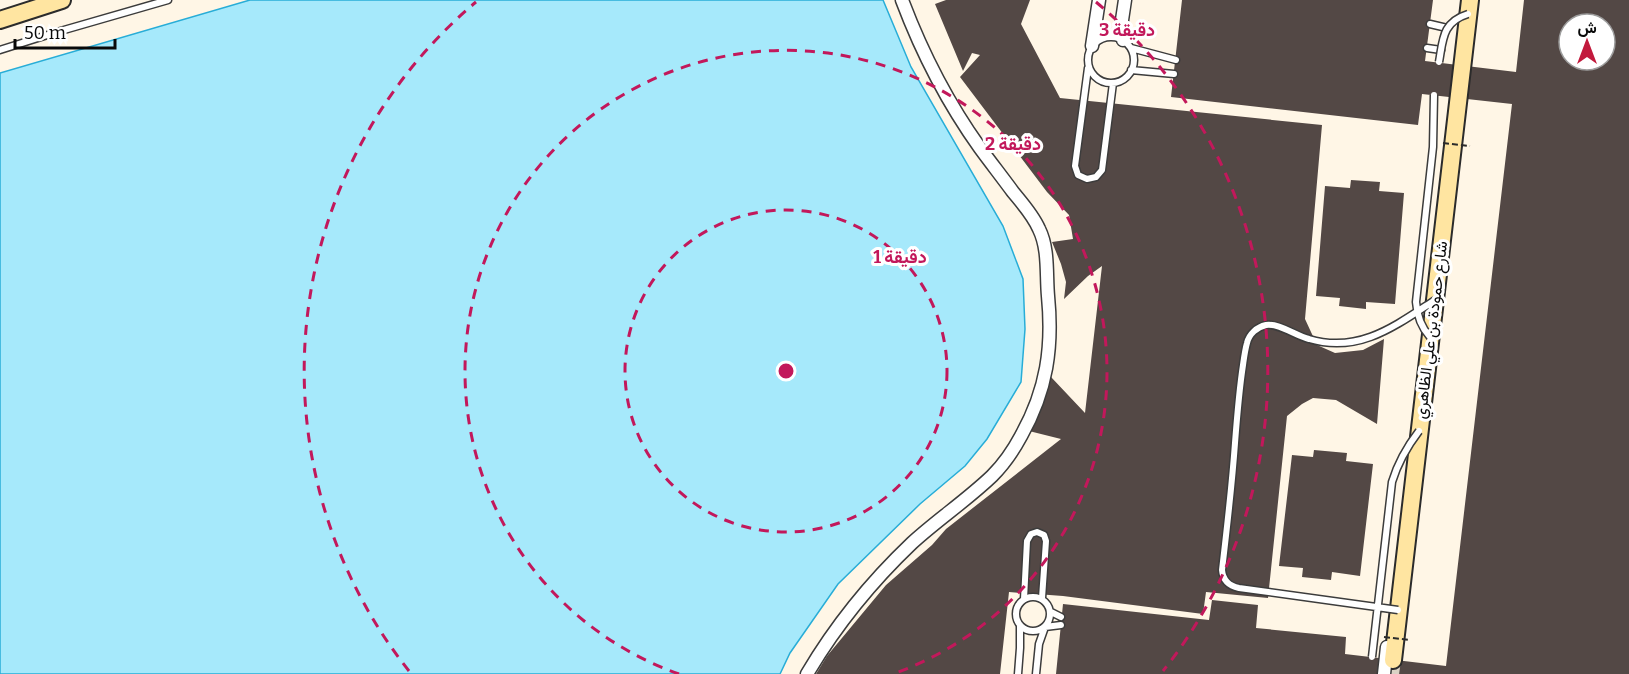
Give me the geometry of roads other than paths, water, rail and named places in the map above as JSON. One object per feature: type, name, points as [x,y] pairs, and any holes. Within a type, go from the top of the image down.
[{"type":"main road","points":[[0,20],[62,0]]},
{"type":"main road","name":"شارع حمودة بن علي الظاهري","points":[[1388,667],[1403,639],[1398,610],[1469,5]]},
{"type":"street","points":[[807,674],[840,623],[888,567],[915,541],[990,478],[1007,459],[1029,423],[1042,388],[1048,359],[1050,328],[1046,252],[1040,230],[964,125],[942,90],[902,0]]},
{"type":"street","points":[[1092,46],[1099,0]]},
{"type":"street","points":[[1125,0],[1122,20],[1127,44]]},
{"type":"street","points":[[1388,667],[1426,315],[1469,5]]},
{"type":"lane","points":[[0,50],[168,0]]},
{"type":"lane","points":[[1439,62],[1444,33],[1469,5]]},
{"type":"lane","points":[[1430,24],[1448,28]]},
{"type":"lane","points":[[1113,83],[1102,170],[1096,177],[1087,179],[1078,175],[1075,166],[1088,68],[1088,52],[1092,46],[1103,38],[1116,37],[1127,44],[1176,60]]},
{"type":"lane","points":[[1088,68],[1098,79],[1105,82],[1113,83],[1127,77],[1134,63],[1134,55],[1127,44]]},
{"type":"lane","points":[[1427,48],[1441,50]]},
{"type":"lane","points":[[1131,70],[1174,74]]},
{"type":"lane","points":[[1430,337],[1421,325],[1417,312],[1416,294],[1433,142],[1434,95]]},
{"type":"lane","points":[[1398,610],[1239,588],[1225,581],[1222,570],[1242,376],[1247,342],[1252,333],[1262,326],[1278,326],[1311,340],[1346,343],[1380,334],[1435,300]]},
{"type":"lane","points":[[1372,657],[1392,482],[1399,460],[1419,431]]},
{"type":"lane","points":[[1024,599],[1027,541],[1031,534],[1037,532],[1044,535],[1046,541],[1042,598]]},
{"type":"lane","points":[[1036,674],[1039,644],[1044,627],[1051,612],[1042,598],[1029,597],[1016,608],[1017,620],[1029,631],[1040,630],[1044,627],[1061,625]]},
{"type":"lane","points":[[1051,612],[1061,617]]},
{"type":"lane","points":[[1018,674],[1020,625]]},
{"type":"water","points":[[250,0],[883,0],[911,67],[1003,226],[1023,279],[1025,329],[1021,382],[987,439],[965,466],[920,504],[838,584],[790,653],[780,674],[0,674],[0,73]]},
{"type":"tunnel","points":[[1391,674],[1393,660]]}]
